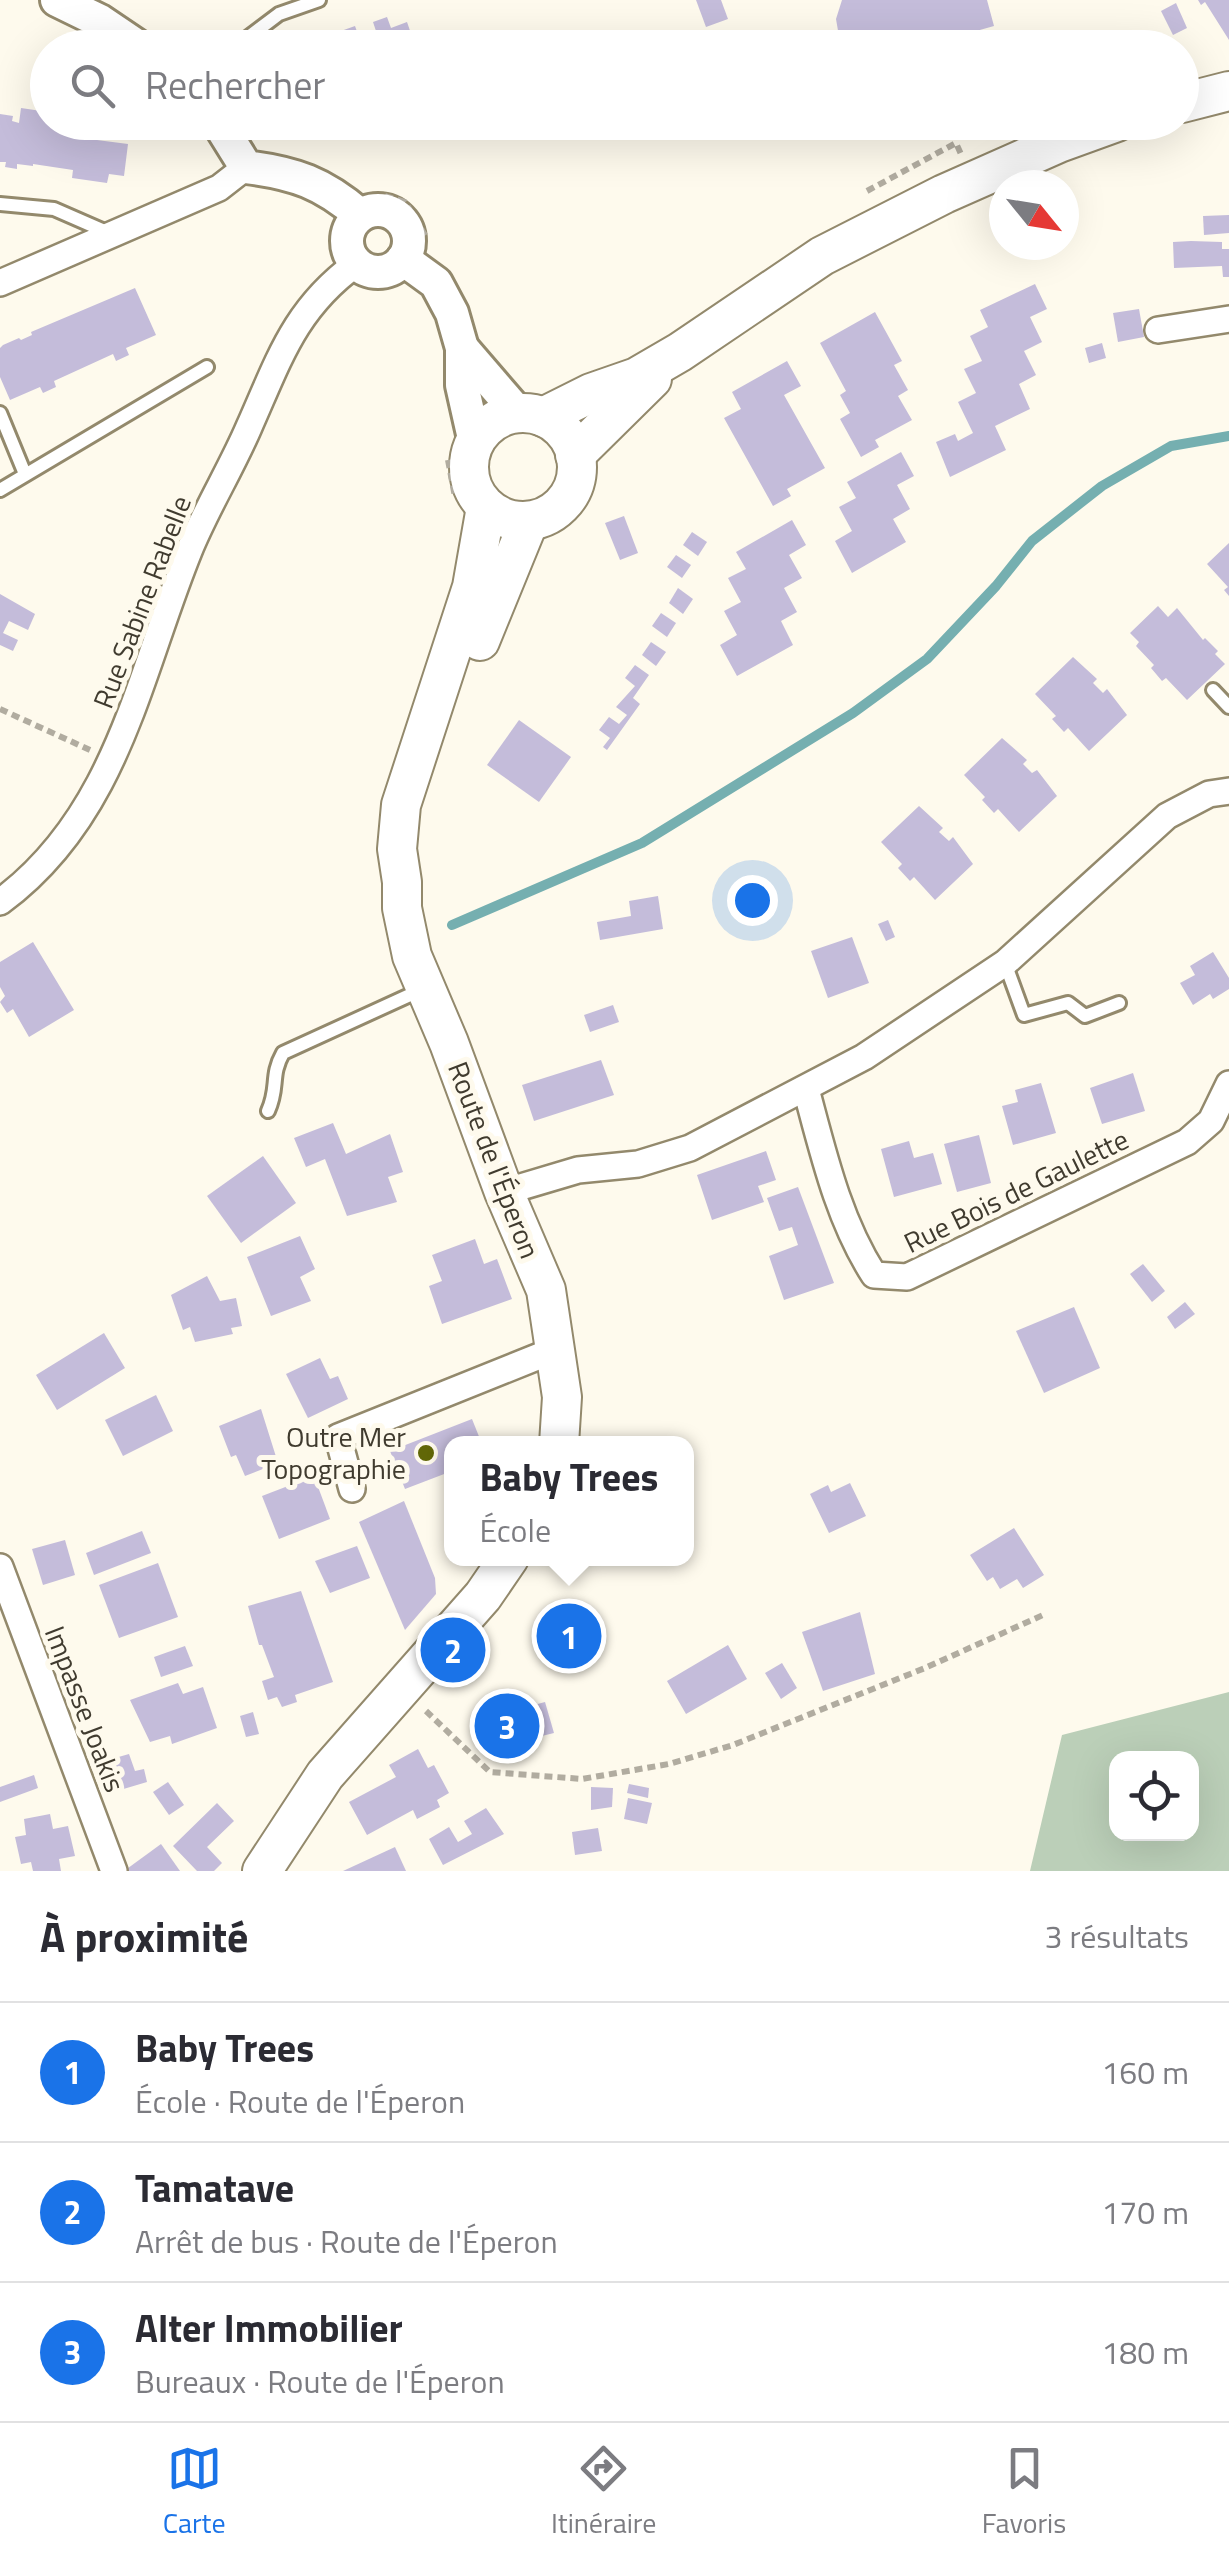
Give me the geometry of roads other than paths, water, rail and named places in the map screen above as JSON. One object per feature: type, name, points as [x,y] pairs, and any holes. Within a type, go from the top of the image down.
[{"type":"main road","points":[[1199,98],[1229,90]]},
{"type":"main road","points":[[530,415],[564,432],[576,455],[575,478],[566,498],[550,513],[529,521],[502,517],[486,507],[470,480],[468,466],[474,443],[488,426],[504,416],[530,415],[638,377],[822,256],[972,182],[1073,140]]},
{"type":"main road","points":[[576,455],[606,421],[680,352]]},
{"type":"main road","name":"Route de l'Éperon","points":[[486,507],[472,587],[401,805],[397,848],[402,908],[412,956],[546,1290],[562,1397],[560,1436]]},
{"type":"main road","name":"Route de l'Éperon","points":[[402,882],[490,609],[529,521]]},
{"type":"main road","points":[[262,1871],[325,1775],[482,1596],[503,1566]]},
{"type":"street","points":[[57,0],[114,30]]},
{"type":"street","points":[[229,140],[246,167]]},
{"type":"street","points":[[0,283],[219,188],[246,167],[286,172],[400,219],[452,313],[462,348],[462,385],[474,443]]},
{"type":"street","points":[[370,205],[348,229],[346,248],[356,264],[367,271],[380,272],[417,254]]},
{"type":"street","name":"Rue Sabine Rabelle","points":[[0,902],[22,886],[59,846],[90,804],[113,761],[190,549],[244,440],[294,325],[327,285],[356,264]]},
{"type":"street","points":[[1158,330],[1229,319]]},
{"type":"street","points":[[462,348],[530,415]]},
{"type":"street","points":[[504,1192],[578,1170],[638,1164],[690,1148],[864,1057],[1005,963],[1168,816],[1209,794],[1229,792]]},
{"type":"street","name":"Rue Bois de Gaulette","points":[[806,1088],[831,1181],[865,1262],[874,1275],[890,1278],[908,1277],[1187,1142],[1210,1121],[1229,1084]]},
{"type":"street","points":[[352,1489],[338,1437],[557,1349]]},
{"type":"street","name":"Impasse Joakis","points":[[0,1567],[114,1871]]},
{"type":"lane","points":[[258,30],[280,14],[319,0]]},
{"type":"lane","points":[[0,204],[54,209],[112,234]]},
{"type":"lane","points":[[0,490],[207,367]]},
{"type":"lane","points":[[0,413],[25,474]]},
{"type":"lane","points":[[1213,690],[1229,707]]},
{"type":"lane","points":[[1005,963],[1024,1015],[1068,1003],[1085,1016],[1119,1002]]},
{"type":"lane","points":[[268,1111],[276,1092],[273,1070],[283,1053],[426,988]]},
{"type":"waterway","points":[[452,925],[642,843],[853,713],[927,659],[996,586],[1032,541],[1102,486],[1171,446],[1229,436]]},
{"type":"place","name":"Outre Mer Topographie","points":[[426,1453]]},
{"type":"place","name":"Baby Trees","points":[[569,1636]]},
{"type":"place","name":"Tamatave","points":[[453,1650]]},
{"type":"place","name":"Alter Immobilier","points":[[507,1726]]}]
